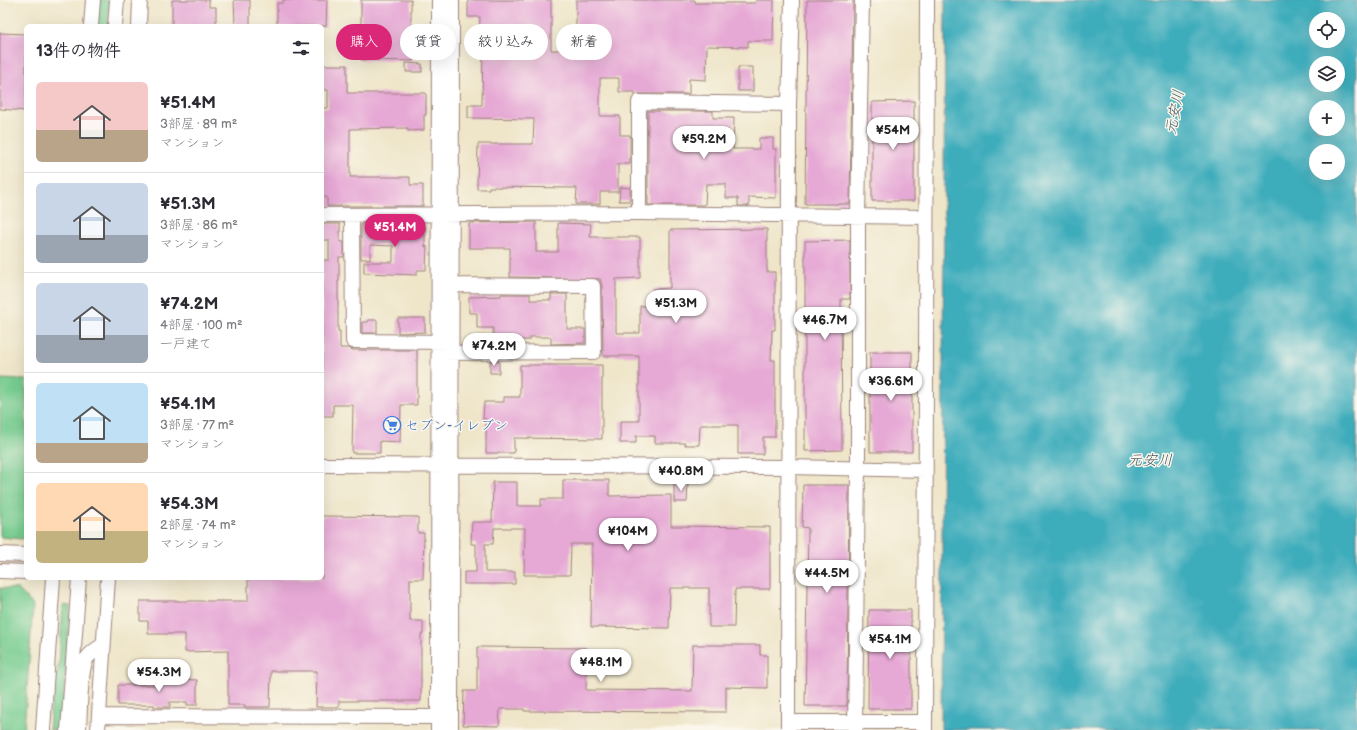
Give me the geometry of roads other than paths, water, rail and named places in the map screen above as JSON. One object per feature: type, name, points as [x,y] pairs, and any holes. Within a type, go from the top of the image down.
[{"type":"street","points":[[91,24],[93,0]]},
{"type":"street","points":[[115,24],[117,0]]},
{"type":"street","points":[[139,24],[140,0]]},
{"type":"street","points":[[439,0],[446,215]]},
{"type":"street","points":[[99,716],[445,723],[446,215],[452,0]]},
{"type":"street","points":[[792,0],[789,104],[788,726],[925,726],[927,0]]},
{"type":"street","points":[[856,726],[858,216],[862,0]]},
{"type":"street","points":[[639,213],[639,102],[789,104]]},
{"type":"street","points":[[324,215],[639,213],[926,217]]},
{"type":"street","points":[[352,215],[352,341],[446,347],[594,352],[593,286],[446,285]]},
{"type":"street","points":[[324,465],[788,467],[925,470]]},
{"type":"street","points":[[0,554],[24,555]]},
{"type":"street","points":[[0,571],[24,572]]},
{"type":"street","points":[[43,730],[53,580]]},
{"type":"street","points":[[68,730],[79,580]]},
{"type":"street","points":[[98,730],[108,580]]},
{"type":"street","points":[[79,730],[85,661],[92,653],[103,645]]},
{"type":"water","name":"元安川","points":[[945,0],[1357,0],[1357,730],[941,730]]},
{"type":"place","name":"セブン-イレブン","points":[[392,425]]}]
